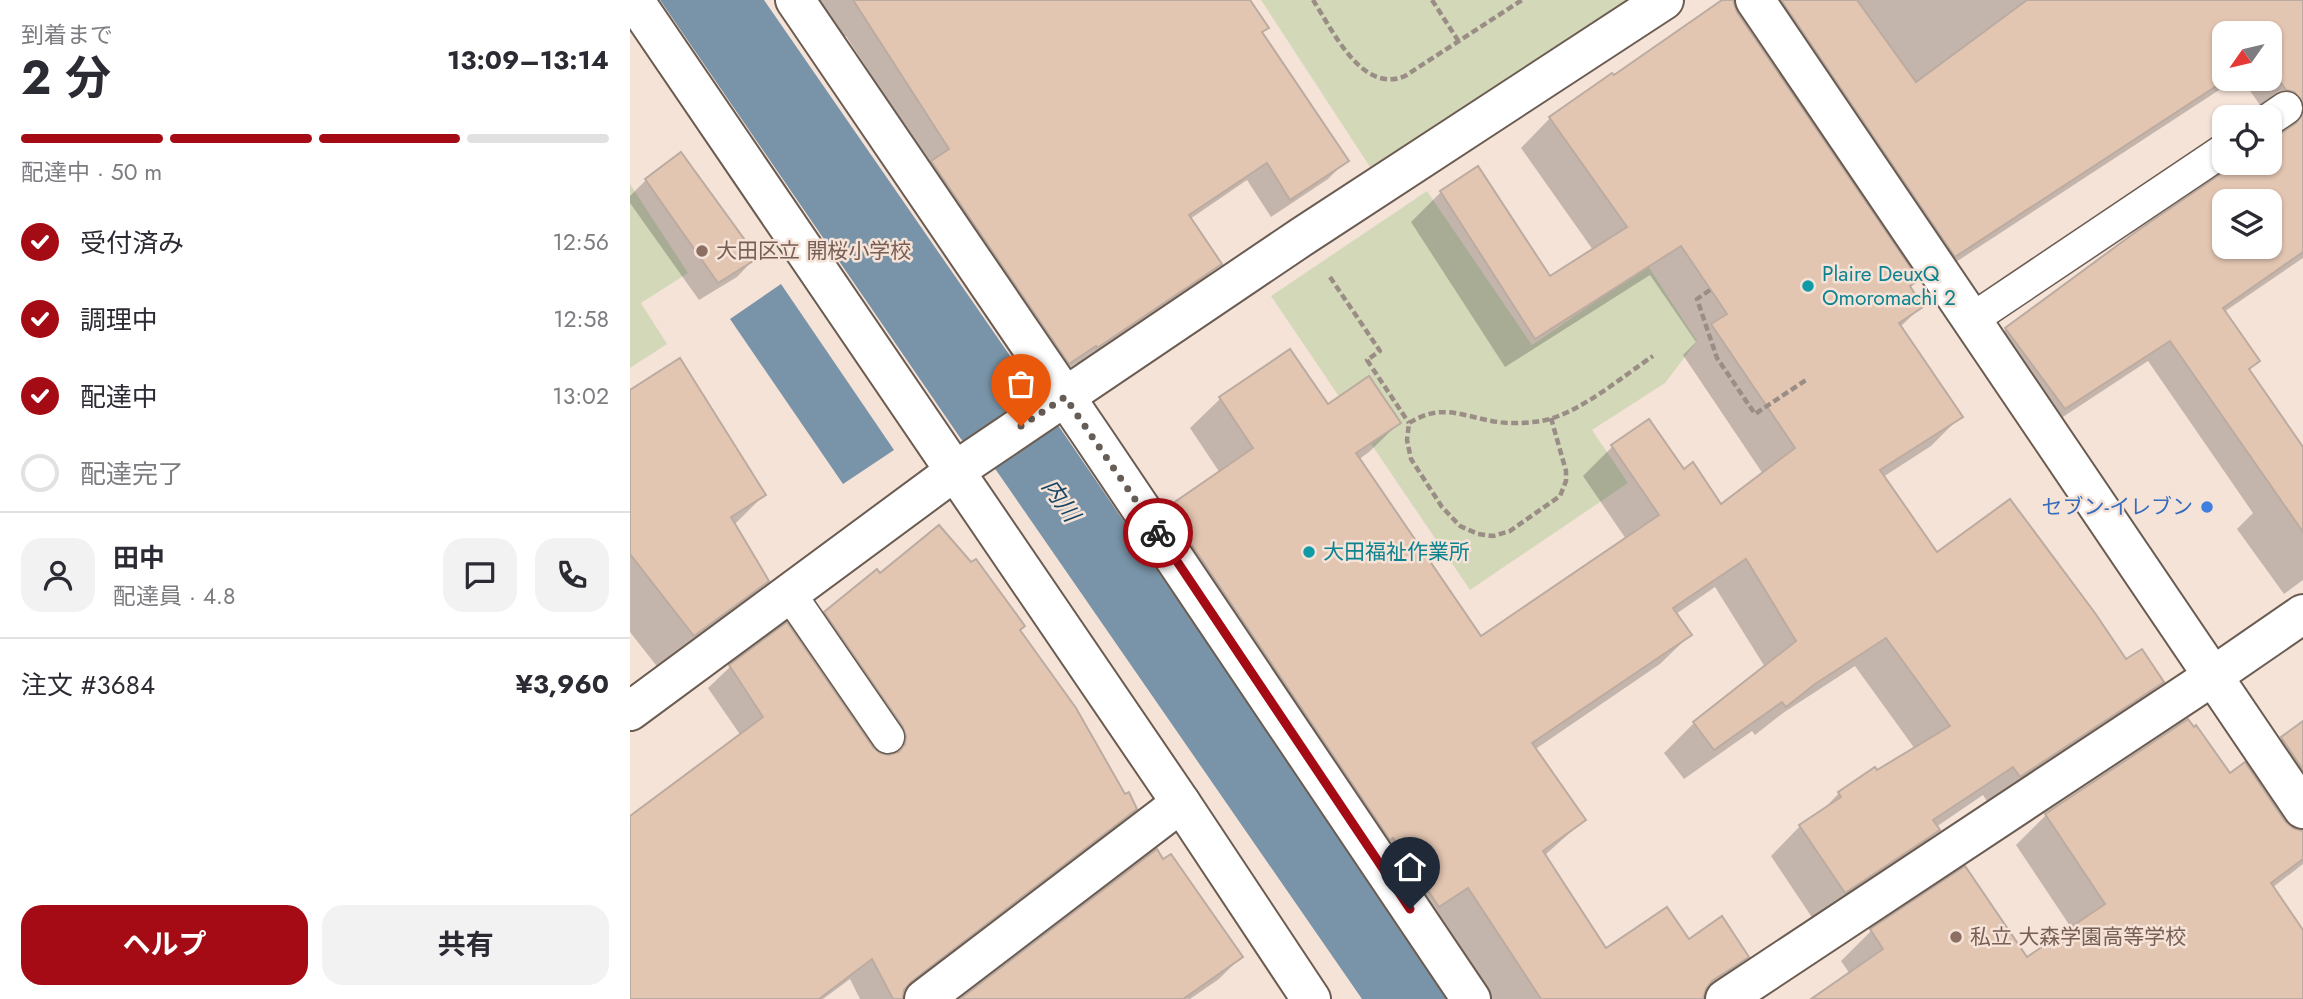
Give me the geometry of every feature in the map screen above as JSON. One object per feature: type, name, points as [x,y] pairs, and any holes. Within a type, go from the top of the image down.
[{"type":"street","points":[[634,0],[1181,803],[1311,999]]},
{"type":"street","points":[[794,0],[1471,999]]},
{"type":"street","points":[[630,711],[955,471],[1303,236],[1664,0]]},
{"type":"street","points":[[1755,0],[2303,809]]},
{"type":"street","points":[[1726,999],[2303,614]]},
{"type":"street","points":[[923,999],[1181,803]]},
{"type":"lane","points":[[1971,320],[2212,158]]},
{"type":"lane","points":[[789,593],[888,737]]},
{"type":"path","points":[[1313,0],[1357,64],[1371,74],[1391,80],[1405,76],[1522,0]]},
{"type":"path","points":[[1432,0],[1459,41]]},
{"type":"path","points":[[1303,236],[1380,351],[1367,360],[1409,423],[1407,440],[1411,459],[1442,507],[1460,526],[1478,534],[1493,536],[1510,531],[1560,496],[1566,481],[1566,471],[1551,418]]},
{"type":"path","points":[[1710,290],[1697,299],[1717,358],[1755,414],[1806,380]]},
{"type":"path","points":[[1409,423],[1420,416],[1455,412],[1509,423],[1551,418],[1575,408],[1653,356]]},
{"type":"green space","points":[[1261,0],[1627,0],[1370,167]]},
{"type":"green space","points":[[630,184],[688,273],[641,303],[667,344],[630,368]]},
{"type":"green space","points":[[1427,191],[1532,345],[1648,266],[1697,341],[1665,383],[1592,430],[1628,483],[1470,590],[1271,296]]},
{"type":"water","name":"内川","points":[[660,0],[764,0],[1451,999],[1362,999],[996,470],[961,439]]},
{"type":"water","points":[[781,284],[894,450],[843,484],[730,319]]},
{"type":"building","points":[[853,0],[1250,0],[1269,28],[1262,32],[1349,161],[1290,200],[1267,163],[1189,215],[1222,264],[1069,364],[931,161],[949,149]]},
{"type":"building","points":[[1722,0],[1733,0],[1737,12],[1919,280],[1910,286],[1923,307],[1899,323],[1963,417],[1880,470],[1937,552],[2010,499],[2126,659],[2142,649],[2164,682],[2020,777],[2013,767],[1933,820],[1940,830],[1845,893],[1799,825],[1841,797],[1838,792],[1875,767],[1877,770],[1950,726],[1886,638],[1815,684],[1786,707],[1782,702],[1714,750],[1693,722],[1796,641],[1746,559],[1673,608],[1692,635],[1532,743],[1586,820],[1543,851],[1606,948],[1667,907],[1689,939],[1722,916],[1749,957],[1712,981],[1703,999],[1541,999],[1468,888],[1439,907],[1393,838],[1390,840],[1173,517],[1176,515],[1169,506],[1253,448],[1219,397],[1290,349],[1328,404],[1369,376],[1401,423],[1356,453],[1481,636],[1659,515],[1611,445],[1649,419],[1684,469],[1693,462],[1721,504],[1795,448],[1711,324],[1727,314],[1681,246],[1535,339],[1440,191],[1478,166],[1550,276],[1627,227],[1549,117]]},
{"type":"building","points":[[1781,0],[1857,0],[1916,82],[2027,0],[2303,0],[2303,103],[2294,92],[2286,90],[2282,84],[2282,21],[2212,21],[2212,89],[1955,257]]},
{"type":"building","points":[[2303,114],[2303,252],[2223,308],[2260,361],[2249,369],[2303,447],[2303,532],[2170,341],[2065,409],[2005,328],[2137,231],[2219,175],[2282,175],[2282,133]]},
{"type":"building","points":[[681,152],[758,258],[718,283],[645,179]]},
{"type":"building","points":[[680,358],[766,495],[731,517],[769,581],[694,636],[630,554],[630,390]]},
{"type":"building","points":[[939,525],[971,562],[976,559],[1025,626],[1020,630],[1076,708],[1125,794],[1129,792],[1137,809],[911,982],[904,990],[903,999],[893,999],[872,959],[819,999],[630,999],[630,816],[763,717],[729,665],[787,622],[873,747],[880,753],[889,755],[899,752],[905,744],[903,727],[824,612],[877,569],[880,573]]},
{"type":"building","points":[[2188,719],[2194,727],[2196,725],[2230,773],[2245,762],[2285,821],[2293,828],[2303,831],[2303,859],[2271,883],[2303,930],[2303,999],[1811,999],[1883,949],[1870,929],[1965,866],[2027,957],[2105,904],[2045,814]]},
{"type":"building","points":[[2303,721],[2303,770],[2281,737]]},
{"type":"building","points":[[1157,849],[1163,859],[1171,854],[1243,957],[1183,999],[960,999]]},
{"type":"way so far","points":[[1021,426],[1065,397],[1158,533]]},
{"type":"place","name":"大田区立 開桜小学校","points":[[702,251]]},
{"type":"place","name":"Plaire DeuxQ Omoromachi 2","points":[[1808,286]]},
{"type":"place","name":"セブン-イレブン","points":[[2207,507]]},
{"type":"place","name":"大田福祉作業所","points":[[1309,552]]},
{"type":"place","name":"私立 大森学園高等学校","points":[[1956,937]]},
{"type":"route","points":[[1158,533],[1410,909]]}]
